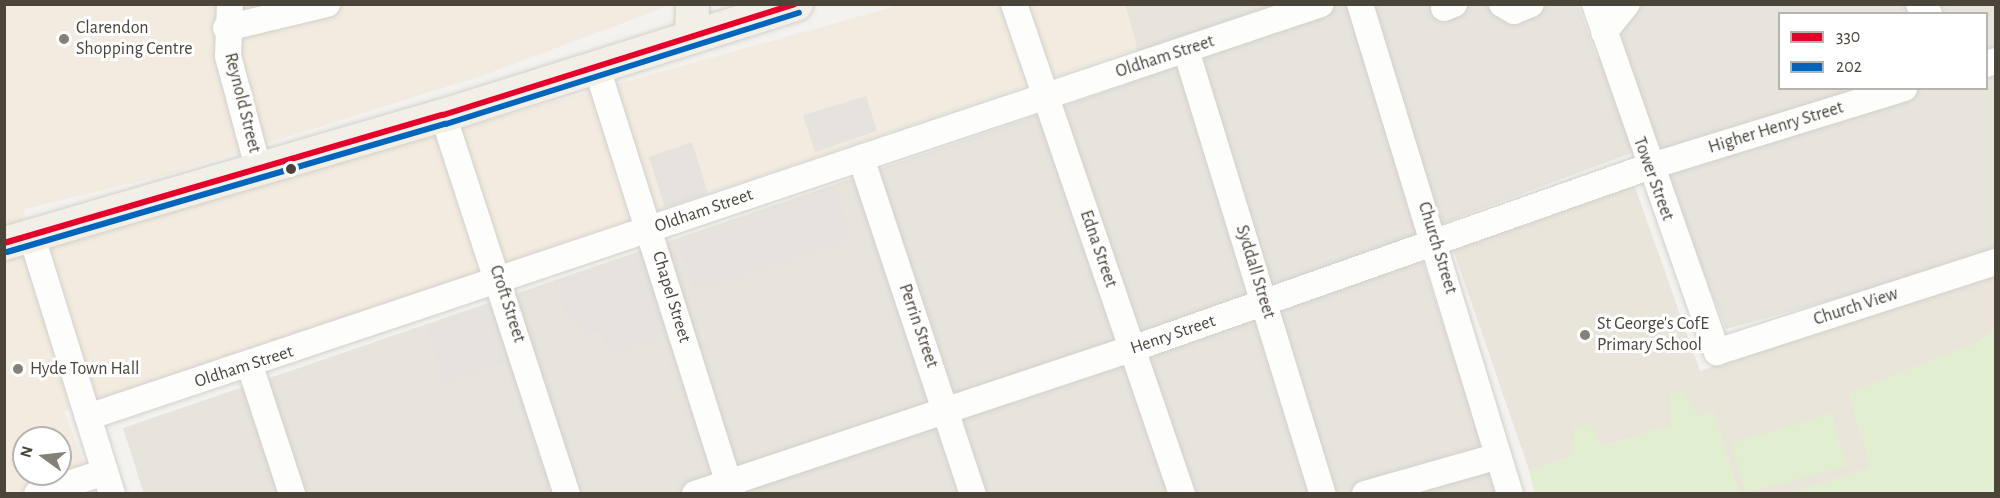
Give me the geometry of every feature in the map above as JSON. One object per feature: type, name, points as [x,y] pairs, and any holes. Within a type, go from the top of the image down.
[{"type":"main road","points":[[18,239],[597,68],[692,20],[788,5]]},
{"type":"street","points":[[228,16],[327,4]]},
{"type":"street","name":"Edna Street","points":[[1014,4],[1182,494]]},
{"type":"street","name":"Oldham Street","points":[[88,417],[250,366],[499,279],[1321,4]]},
{"type":"street","name":"Church Street","points":[[1360,4],[1437,244],[1510,494]]},
{"type":"street","points":[[1502,4],[1514,11],[1531,4]]},
{"type":"street","name":"Tower Street","points":[[1595,4],[1648,167],[1717,352]]},
{"type":"street","points":[[1604,32],[1628,4]]},
{"type":"street","name":"Reynold Street","points":[[228,16],[235,86],[258,167]]},
{"type":"street","name":"Syddall Street","points":[[1186,50],[1323,494]]},
{"type":"street","name":"Chapel Street","points":[[597,68],[730,488]]},
{"type":"street","name":"Higher Henry Street","points":[[1648,167],[1898,90]]},
{"type":"street","name":"Croft Street","points":[[443,115],[499,279],[567,494]]},
{"type":"street","name":"Perrin Street","points":[[861,158],[973,494]]},
{"type":"street","name":"Henry Street","points":[[695,494],[730,488],[1437,244],[1648,167]]},
{"type":"street","points":[[18,239],[88,417],[109,483],[37,494]]},
{"type":"street","name":"Church View","points":[[1717,352],[1995,262]]},
{"type":"street","points":[[250,366],[292,494]]},
{"type":"street","points":[[1365,494],[1498,456]]},
{"type":"shaded area","points":[[5,5],[671,5],[484,75],[166,175],[25,209],[14,253],[900,5],[1125,5],[1137,49],[64,411],[70,426],[12,426],[12,486],[72,486],[72,432],[95,493],[5,493]]},
{"type":"shaded area","points":[[1125,5],[1578,5],[1597,58],[1643,5],[1995,5],[1995,255],[1726,329],[1653,145],[1414,234],[1498,493],[144,494],[123,428],[1128,84],[1137,48]]},
{"type":"shaded area","points":[[866,96],[877,131],[815,152],[803,115]]},
{"type":"shaded area","points":[[692,142],[708,193],[665,208],[649,157]]},
{"type":"shaded area","name":"St George's CofE Primary School","points":[[1634,184],[1700,371],[1995,269],[1995,328],[1980,342],[1849,393],[1871,468],[1793,493],[1739,493],[1713,411],[1699,417],[1670,394],[1672,425],[1529,470],[1453,249]]},
{"type":"shaded area","points":[[835,186],[852,241],[693,291],[679,241]]},
{"type":"shaded area","points":[[639,254],[665,335],[610,355],[601,331],[583,336],[577,320],[568,323],[554,282]]},
{"type":"shaded area","points":[[487,305],[506,363],[444,384],[425,327]]},
{"type":"green space","points":[[1995,328],[1995,493],[1793,493],[1871,468],[1849,393],[1980,342]]},
{"type":"green space","points":[[1683,390],[1699,417],[1713,411],[1739,493],[1535,493],[1529,470],[1571,457],[1574,428],[1590,423],[1603,447],[1672,425],[1670,394]]},
{"type":"green space","points":[[1832,413],[1847,466],[1746,493],[1731,443]]},
{"type":"transit line","name":"330","points":[[4,243],[443,115],[794,4]]},
{"type":"transit line","name":"202","points":[[7,252],[446,124],[799,13]]},
{"type":"place","name":"Clarendon Shopping Centre","points":[[64,39]]},
{"type":"place","name":"St George's CofE Primary School","points":[[1585,335]]},
{"type":"place","name":"Hyde Town Hall","points":[[18,369]]}]
